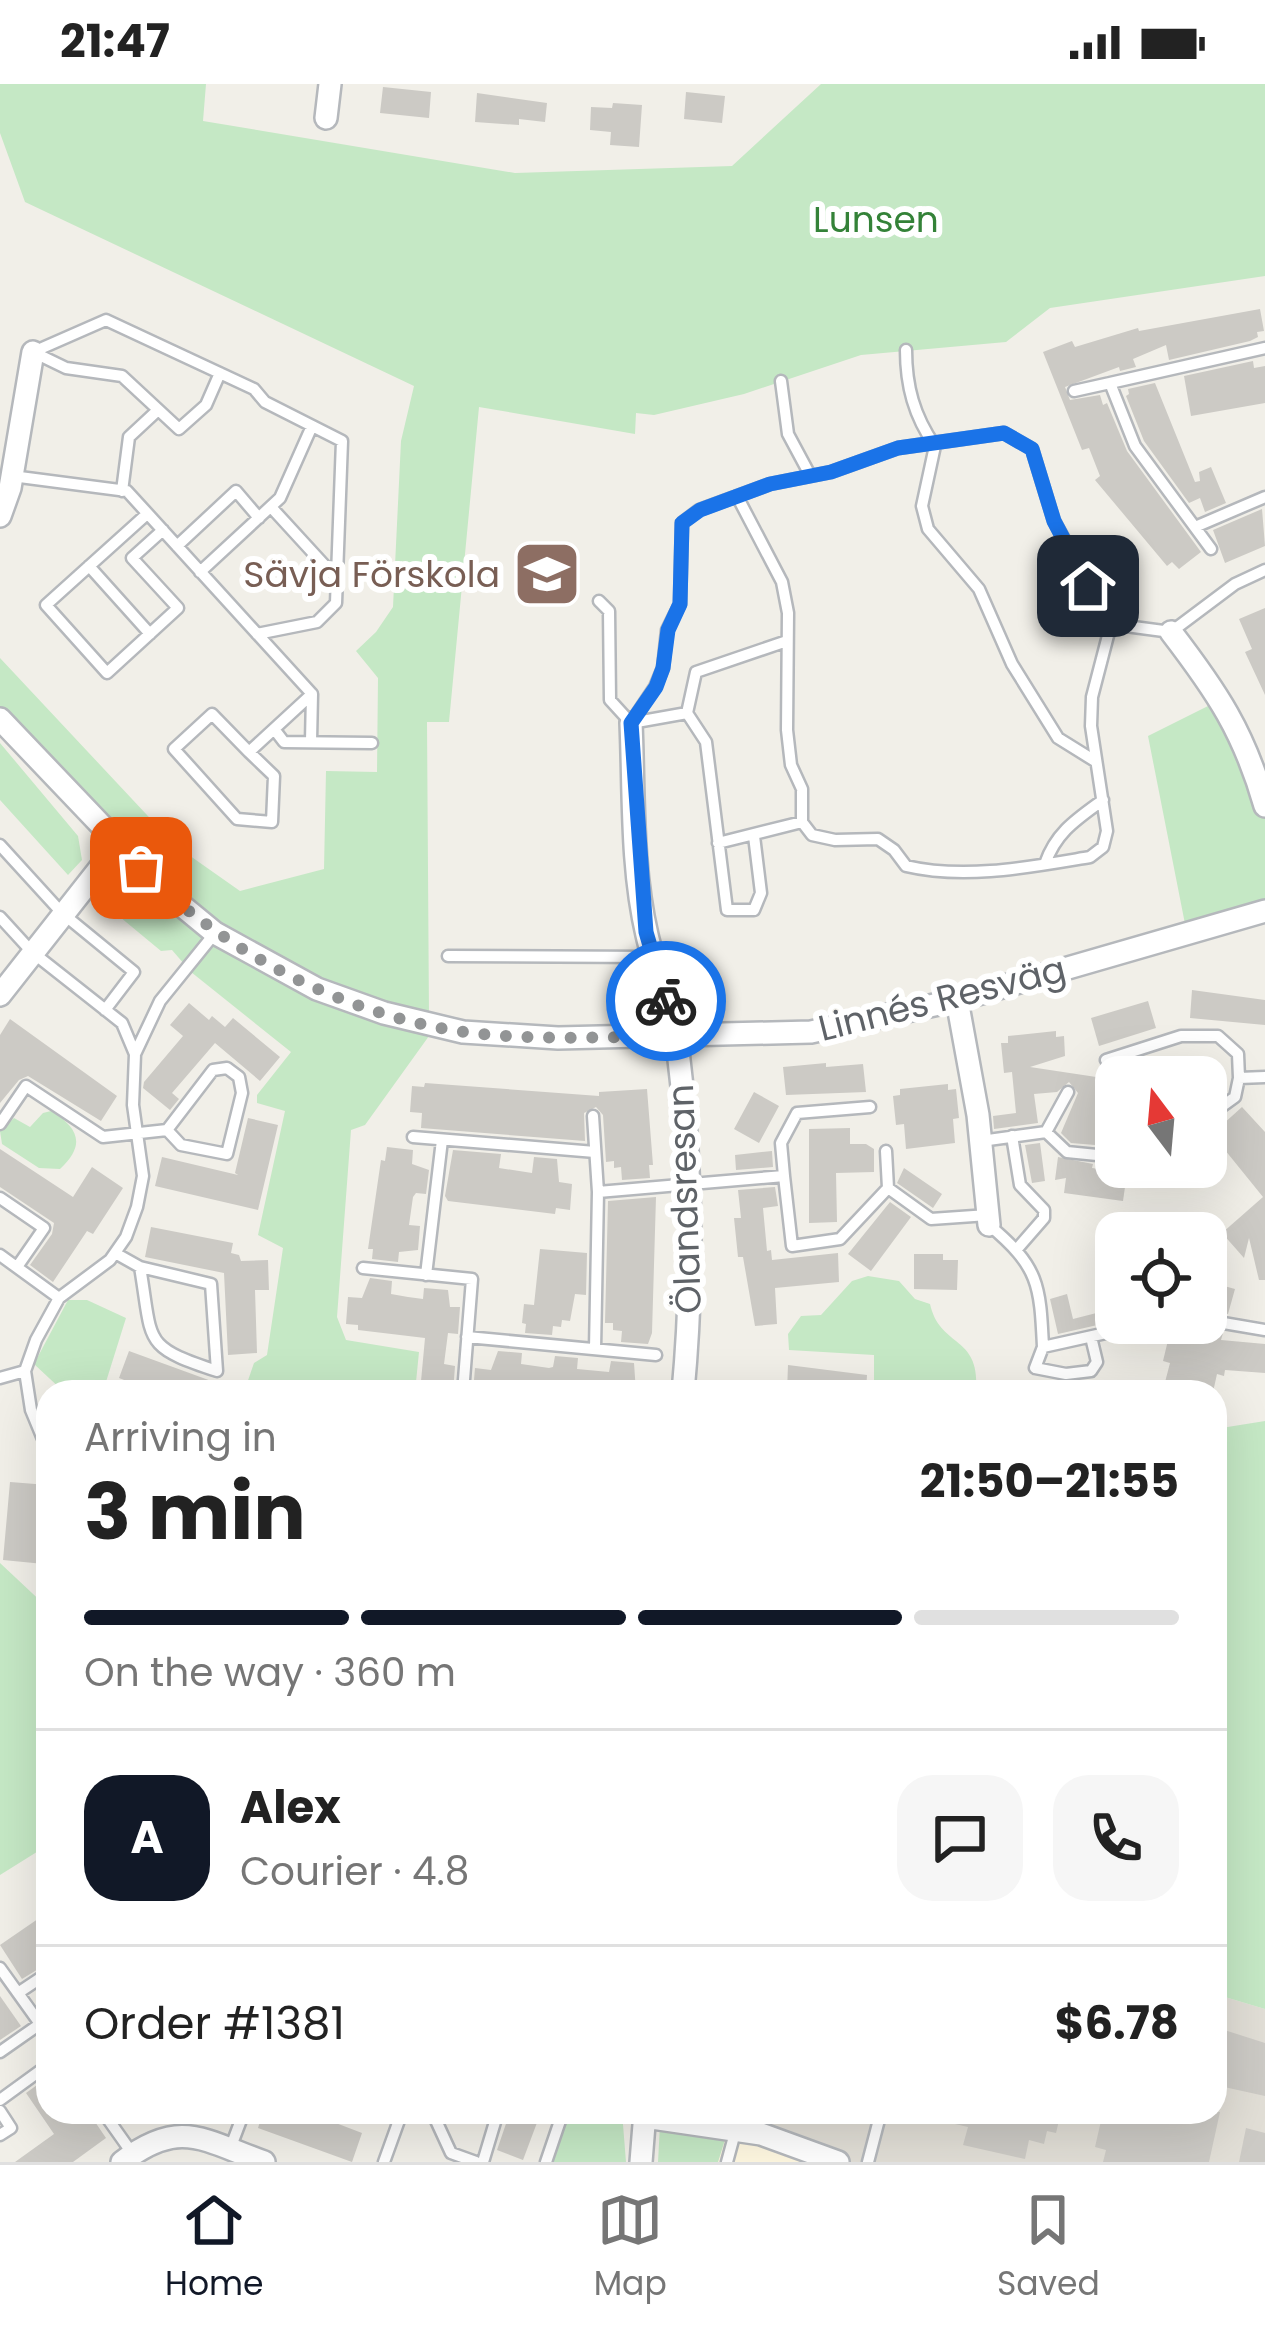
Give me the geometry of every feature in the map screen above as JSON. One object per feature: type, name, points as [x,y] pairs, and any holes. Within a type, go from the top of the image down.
[{"type":"street","points":[[326,118],[330,84]]},
{"type":"street","points":[[0,516],[33,352]]},
{"type":"street","points":[[1171,632],[1222,699],[1252,759],[1265,806]]},
{"type":"street","name":"Linnés Resväg","points":[[0,719],[164,891],[215,932],[317,989],[463,1031],[558,1038],[811,1032],[958,1000],[1265,911]]},
{"type":"street","name":"Ölandsresan","points":[[631,723],[646,932],[676,1036],[691,1185],[684,1380]]},
{"type":"street","points":[[0,994],[118,845]]},
{"type":"street","points":[[958,1000],[981,1141],[988,1220]]},
{"type":"street","points":[[641,2162],[644,2124]]},
{"type":"street","points":[[704,2124],[765,2135],[838,2162]]},
{"type":"street","points":[[127,2158],[172,2134],[200,2138],[264,2162]]},
{"type":"lane","points":[[33,352],[106,320],[254,389],[265,402],[342,442],[336,603],[317,622],[257,634]]},
{"type":"lane","points":[[1074,391],[1265,348]]},
{"type":"lane","points":[[906,350],[908,391],[934,446],[922,506],[928,529],[980,589],[1012,664],[1058,738],[1095,760]]},
{"type":"lane","points":[[33,352],[66,368],[122,376],[178,429],[206,405],[220,373]]},
{"type":"lane","points":[[782,381],[788,434],[810,475]]},
{"type":"lane","points":[[1110,383],[1135,446],[1210,548]]},
{"type":"lane","points":[[122,490],[129,437],[158,410]]},
{"type":"lane","points":[[200,572],[280,498],[312,426]]},
{"type":"lane","points":[[631,723],[656,687],[668,630],[680,604],[682,523],[700,510],[737,496],[859,464],[898,448],[1004,433],[1032,449],[1054,521],[1111,624],[1092,697],[1095,760],[1107,832],[1102,848],[1090,857],[1045,864],[935,873],[906,866],[878,839],[812,835],[802,822],[802,789],[790,765],[788,613],[782,582],[737,496]]},
{"type":"lane","points":[[7,483],[122,490],[313,694],[311,741]]},
{"type":"lane","points":[[177,546],[236,491],[259,518]]},
{"type":"lane","points":[[1195,527],[1265,497]]},
{"type":"lane","points":[[271,507],[337,579]]},
{"type":"lane","points":[[147,514],[46,605],[107,673],[178,608],[132,558],[163,530]]},
{"type":"lane","points":[[89,566],[150,634]]},
{"type":"lane","points":[[1111,624],[1171,632],[1235,584],[1265,570]]},
{"type":"lane","points":[[599,601],[609,611],[610,700],[631,723]]},
{"type":"lane","points":[[754,836],[761,893],[754,910],[727,910],[706,742],[687,713],[696,672],[787,641]]},
{"type":"lane","points":[[249,752],[313,694]]},
{"type":"lane","points":[[631,723],[687,713]]},
{"type":"lane","points":[[212,714],[249,752],[274,776],[272,822],[237,819],[174,749],[212,714]]},
{"type":"lane","points":[[274,729],[284,742],[372,743]]},
{"type":"lane","points":[[1045,864],[1065,827],[1103,800]]},
{"type":"lane","points":[[718,843],[802,822]]},
{"type":"lane","points":[[0,845],[62,913],[134,972],[105,1010]]},
{"type":"lane","points":[[0,917],[32,952],[122,1023],[135,1054]]},
{"type":"lane","points":[[36,1422],[25,1371],[36,1340],[59,1298],[127,1237],[137,1207],[142,1176],[133,1105],[135,1054],[160,1000],[215,932]]},
{"type":"lane","points":[[448,956],[653,957]]},
{"type":"lane","points":[[1118,1056],[1181,1036],[1218,1036],[1238,1054],[1235,1097],[1227,1103]]},
{"type":"lane","points":[[0,1124],[26,1086],[103,1137],[167,1130],[213,1070],[227,1068],[239,1077],[242,1093],[226,1154],[181,1145],[167,1130]]},
{"type":"lane","points":[[1239,1078],[1265,1077]]},
{"type":"lane","points":[[1046,1132],[1068,1092]]},
{"type":"lane","points":[[870,1107],[797,1113],[781,1144],[791,1246],[840,1239],[888,1188],[886,1151]]},
{"type":"lane","points":[[593,1116],[598,1192],[596,1349]]},
{"type":"lane","points":[[981,1141],[1046,1132]]},
{"type":"lane","points":[[1046,1132],[1067,1152],[1095,1155]]},
{"type":"lane","points":[[1012,1136],[1019,1185],[1044,1210],[1043,1218],[1017,1249]]},
{"type":"lane","points":[[412,1137],[595,1153]]},
{"type":"lane","points":[[426,1275],[442,1140]]},
{"type":"lane","points":[[598,1192],[784,1176]]},
{"type":"lane","points":[[888,1188],[931,1219],[988,1220],[1017,1249],[1040,1288],[1043,1347],[1035,1368],[1066,1374],[1091,1371],[1097,1362],[1091,1337]]},
{"type":"lane","points":[[0,1198],[44,1228],[17,1267]]},
{"type":"lane","points":[[115,1252],[140,1267],[211,1284],[217,1371],[166,1354],[155,1344],[140,1267]]},
{"type":"lane","points":[[0,1255],[59,1298]]},
{"type":"lane","points":[[363,1268],[472,1279],[464,1380]]},
{"type":"lane","points":[[1227,1324],[1265,1330]]},
{"type":"lane","points":[[467,1336],[656,1355]]},
{"type":"lane","points":[[1043,1347],[1095,1336]]},
{"type":"lane","points":[[0,1378],[25,1371]]},
{"type":"lane","points":[[0,1968],[36,2018]]},
{"type":"lane","points":[[18,1994],[36,1981]]},
{"type":"lane","points":[[0,2052],[36,2023]]},
{"type":"lane","points":[[0,2100],[36,2074]]},
{"type":"lane","points":[[0,2111],[11,2128],[0,2134]]},
{"type":"lane","points":[[109,2124],[127,2158]]},
{"type":"lane","points":[[230,2150],[240,2124]]},
{"type":"lane","points":[[384,2162],[398,2124]]},
{"type":"lane","points":[[438,2124],[451,2153],[480,2162],[494,2124]]},
{"type":"lane","points":[[546,2162],[559,2124]]},
{"type":"lane","points":[[868,2162],[878,2124]]},
{"type":"lane","points":[[727,2162],[736,2129]]},
{"type":"shaded area","points":[[1227,1998],[1265,2009],[1265,2162],[838,2162],[719,2124],[1227,2124]]},
{"type":"shaded area","points":[[729,2127],[838,2162],[718,2162]]},
{"type":"green space","name":"Lunsen","points":[[0,84],[206,84],[203,121],[515,173],[732,166],[821,84],[1265,84],[1265,276],[1050,308],[1006,342],[861,355],[744,394],[654,415],[636,413],[635,434],[479,407],[449,722],[427,722],[429,1016],[338,986],[279,961],[223,929],[120,839],[0,706],[0,658],[176,846],[240,891],[324,869],[326,771],[377,772],[378,678],[356,651],[393,607],[401,441],[414,386],[25,202],[0,133]]},
{"type":"green space","points":[[1222,699],[1265,806],[1265,911],[1187,934],[1148,736]]},
{"type":"green space","points":[[0,743],[78,836],[82,860],[68,875],[0,800]]},
{"type":"green space","points":[[124,870],[196,931],[265,974],[340,1007],[429,1036],[365,1125],[351,1130],[337,1317],[346,1340],[419,1352],[416,1380],[248,1380],[254,1363],[267,1355],[283,1248],[258,1235],[285,1111],[257,1103],[257,1095],[291,1052],[191,972],[172,950],[161,951],[91,893],[112,871]]},
{"type":"green space","points":[[51,1111],[76,1137],[74,1152],[60,1169],[39,1168],[2,1144],[0,1131],[14,1118],[30,1127]]},
{"type":"green space","points":[[868,1276],[899,1281],[915,1299],[930,1304],[942,1329],[972,1360],[976,1380],[874,1380],[874,1355],[789,1350],[788,1334],[801,1316],[821,1315],[852,1281]]},
{"type":"green space","points":[[68,1300],[87,1300],[126,1318],[107,1380],[51,1380],[34,1364]]},
{"type":"green space","points":[[1265,1421],[1265,2009],[1227,1998],[1227,1427]]},
{"type":"green space","points":[[0,1563],[36,1597],[36,1852],[0,1875]]},
{"type":"green space","points":[[564,2124],[623,2124],[626,2162],[551,2162]]},
{"type":"green space","points":[[660,2125],[729,2127],[718,2162],[658,2162]]},
{"type":"building","points":[[383,87],[431,92],[429,118],[380,113]]},
{"type":"building","points":[[686,92],[725,96],[722,123],[684,119]]},
{"type":"building","points":[[477,93],[547,103],[545,122],[475,122]]},
{"type":"building","points":[[613,103],[642,105],[639,147],[610,145],[611,132],[590,130],[591,107],[612,108]]},
{"type":"building","points":[[1260,309],[1264,331],[1250,341],[1169,360],[1166,345],[1133,359],[1136,367],[1120,371],[1119,367],[1065,387],[1070,400],[1100,395],[1103,405],[1107,403],[1127,451],[1201,552],[1179,569],[1172,562],[1167,566],[1095,480],[1100,476],[1089,448],[1082,450],[1043,352],[1072,341],[1075,347],[1138,328]]},
{"type":"building","points":[[1253,361],[1254,368],[1265,366],[1265,403],[1191,416],[1184,376]]},
{"type":"building","points":[[1155,383],[1195,482],[1200,481],[1199,472],[1211,467],[1226,503],[1205,512],[1200,498],[1189,503],[1144,441],[1126,396],[1128,389]]},
{"type":"building","points":[[1262,509],[1265,546],[1225,563],[1213,530]]},
{"type":"building","points":[[1265,608],[1265,695],[1245,652],[1252,649],[1239,619]]},
{"type":"building","points":[[1192,990],[1265,1000],[1265,1025],[1190,1018]]},
{"type":"building","points":[[1148,1001],[1156,1028],[1099,1046],[1091,1018]]},
{"type":"building","points":[[189,1003],[225,1027],[233,1018],[280,1057],[260,1081],[215,1043],[172,1093],[179,1099],[170,1110],[143,1088],[144,1082],[183,1036],[170,1025]]},
{"type":"building","points":[[10,1019],[117,1096],[101,1121],[28,1076],[0,1103],[0,1035]]},
{"type":"building","points":[[1056,1031],[1056,1037],[1064,1036],[1065,1056],[1030,1067],[1095,1077],[1095,1145],[1071,1143],[1061,1133],[1078,1093],[1069,1082],[1057,1092],[1034,1094],[1038,1123],[994,1129],[993,1116],[1016,1113],[1012,1072],[1004,1073],[1001,1043],[1008,1043],[1008,1036]]},
{"type":"building","points":[[826,1063],[826,1067],[863,1064],[866,1092],[786,1095],[783,1067]]},
{"type":"building","points":[[425,1083],[599,1096],[599,1092],[647,1089],[650,1178],[622,1180],[621,1167],[606,1162],[603,1115],[596,1107],[584,1113],[585,1141],[421,1128],[422,1113],[410,1112],[412,1086],[424,1087]]},
{"type":"building","points":[[948,1084],[948,1090],[956,1089],[955,1143],[906,1149],[904,1124],[896,1125],[893,1096],[900,1095],[900,1089]]},
{"type":"building","points":[[754,1092],[779,1106],[759,1143],[734,1129]]},
{"type":"building","points":[[1242,1107],[1265,1132],[1265,1280],[1259,1280],[1249,1238],[1244,1258],[1227,1239],[1227,1229],[1263,1197],[1227,1153],[1227,1120]]},
{"type":"building","points":[[248,1118],[278,1125],[258,1210],[155,1186],[162,1157],[238,1175]]},
{"type":"building","points":[[850,1128],[850,1144],[874,1149],[874,1172],[836,1173],[837,1222],[809,1223],[809,1129]]},
{"type":"building","points":[[1040,1143],[1045,1181],[1032,1183],[1025,1145]]},
{"type":"building","points":[[387,1147],[413,1150],[412,1164],[429,1170],[426,1194],[413,1197],[409,1225],[420,1226],[418,1250],[399,1252],[398,1262],[372,1259],[373,1249],[368,1249]]},
{"type":"building","points":[[0,1149],[73,1197],[92,1167],[123,1188],[53,1282],[30,1265],[52,1234],[54,1223],[0,1187]]},
{"type":"building","points":[[453,1150],[501,1154],[499,1168],[532,1173],[534,1157],[557,1159],[559,1182],[572,1184],[570,1210],[556,1208],[555,1214],[448,1201]]},
{"type":"building","points":[[772,1151],[773,1167],[736,1170],[735,1155]]},
{"type":"building","points":[[1058,1157],[1093,1164],[1095,1188],[1125,1188],[1123,1201],[1064,1193],[1066,1178],[1055,1180]]},
{"type":"building","points":[[904,1168],[942,1194],[933,1208],[897,1183]]},
{"type":"building","points":[[775,1187],[778,1206],[763,1208],[772,1260],[838,1253],[839,1282],[775,1288],[777,1324],[755,1326],[743,1257],[738,1257],[734,1218],[741,1218],[738,1190]]},
{"type":"building","points":[[656,1197],[652,1333],[648,1344],[621,1342],[622,1331],[605,1323],[608,1201]]},
{"type":"building","points":[[890,1202],[911,1217],[871,1271],[848,1254]]},
{"type":"building","points":[[151,1227],[233,1243],[231,1253],[241,1261],[268,1260],[269,1290],[255,1290],[257,1353],[228,1355],[224,1273],[145,1257]]},
{"type":"building","points":[[540,1249],[587,1253],[586,1295],[575,1294],[570,1321],[553,1326],[552,1335],[525,1333],[522,1323],[524,1304],[534,1305]]},
{"type":"building","points":[[914,1254],[943,1254],[943,1260],[958,1260],[957,1290],[914,1289]]},
{"type":"building","points":[[370,1278],[392,1281],[391,1294],[408,1297],[423,1299],[424,1288],[448,1290],[450,1307],[460,1307],[458,1334],[448,1333],[444,1364],[455,1366],[454,1380],[421,1380],[425,1338],[358,1330],[358,1325],[346,1324],[348,1297],[362,1298]]},
{"type":"building","points":[[1227,1287],[1235,1289],[1227,1314]]},
{"type":"building","points":[[1067,1294],[1073,1319],[1095,1313],[1095,1326],[1058,1334],[1050,1299]]},
{"type":"building","points":[[1167,1344],[1265,1344],[1265,1373],[1225,1370],[1216,1380],[1166,1380],[1170,1363],[1163,1361]]},
{"type":"building","points":[[129,1351],[209,1380],[124,1380],[119,1378]]},
{"type":"building","points":[[498,1351],[522,1353],[521,1364],[549,1368],[555,1356],[578,1358],[577,1369],[609,1372],[611,1361],[634,1363],[635,1380],[474,1380],[475,1368],[491,1370]]},
{"type":"building","points":[[788,1365],[867,1375],[867,1380],[787,1380]]},
{"type":"building","points":[[10,1482],[36,1484],[36,1563],[3,1560]]},
{"type":"building","points":[[36,1920],[36,1970],[22,1979],[0,1945]]},
{"type":"building","points":[[0,1996],[21,2026],[0,2040]]},
{"type":"building","points":[[1227,2031],[1265,2043],[1265,2096],[1227,2088]]},
{"type":"building","points":[[36,2086],[36,2108],[26,2093]]},
{"type":"building","points":[[47,2124],[96,2124],[106,2138],[73,2162],[15,2162],[54,2134]]},
{"type":"building","points":[[259,2124],[338,2124],[362,2133],[352,2162],[258,2128]]},
{"type":"building","points":[[506,2124],[536,2124],[523,2160],[497,2150]]},
{"type":"building","points":[[955,2124],[1058,2124],[1056,2133],[1047,2131],[1044,2144],[1029,2140],[1025,2159],[963,2145],[968,2127]]},
{"type":"building","points":[[1100,2124],[1217,2124],[1209,2162],[1103,2162],[1106,2150],[1095,2147]]},
{"type":"building","points":[[1246,2128],[1265,2133],[1265,2162],[1239,2162]]},
{"type":"way so far","points":[[141,868],[215,932],[317,989],[384,1012],[463,1031],[558,1038],[676,1036],[666,1001]]},
{"type":"place","name":"Sävja Förskola","points":[[547,574]]},
{"type":"route","points":[[666,1001],[646,932],[631,723],[656,687],[668,630],[680,604],[682,523],[700,510],[770,484],[831,472],[898,448],[1004,433],[1032,449],[1054,521],[1088,586]]}]
